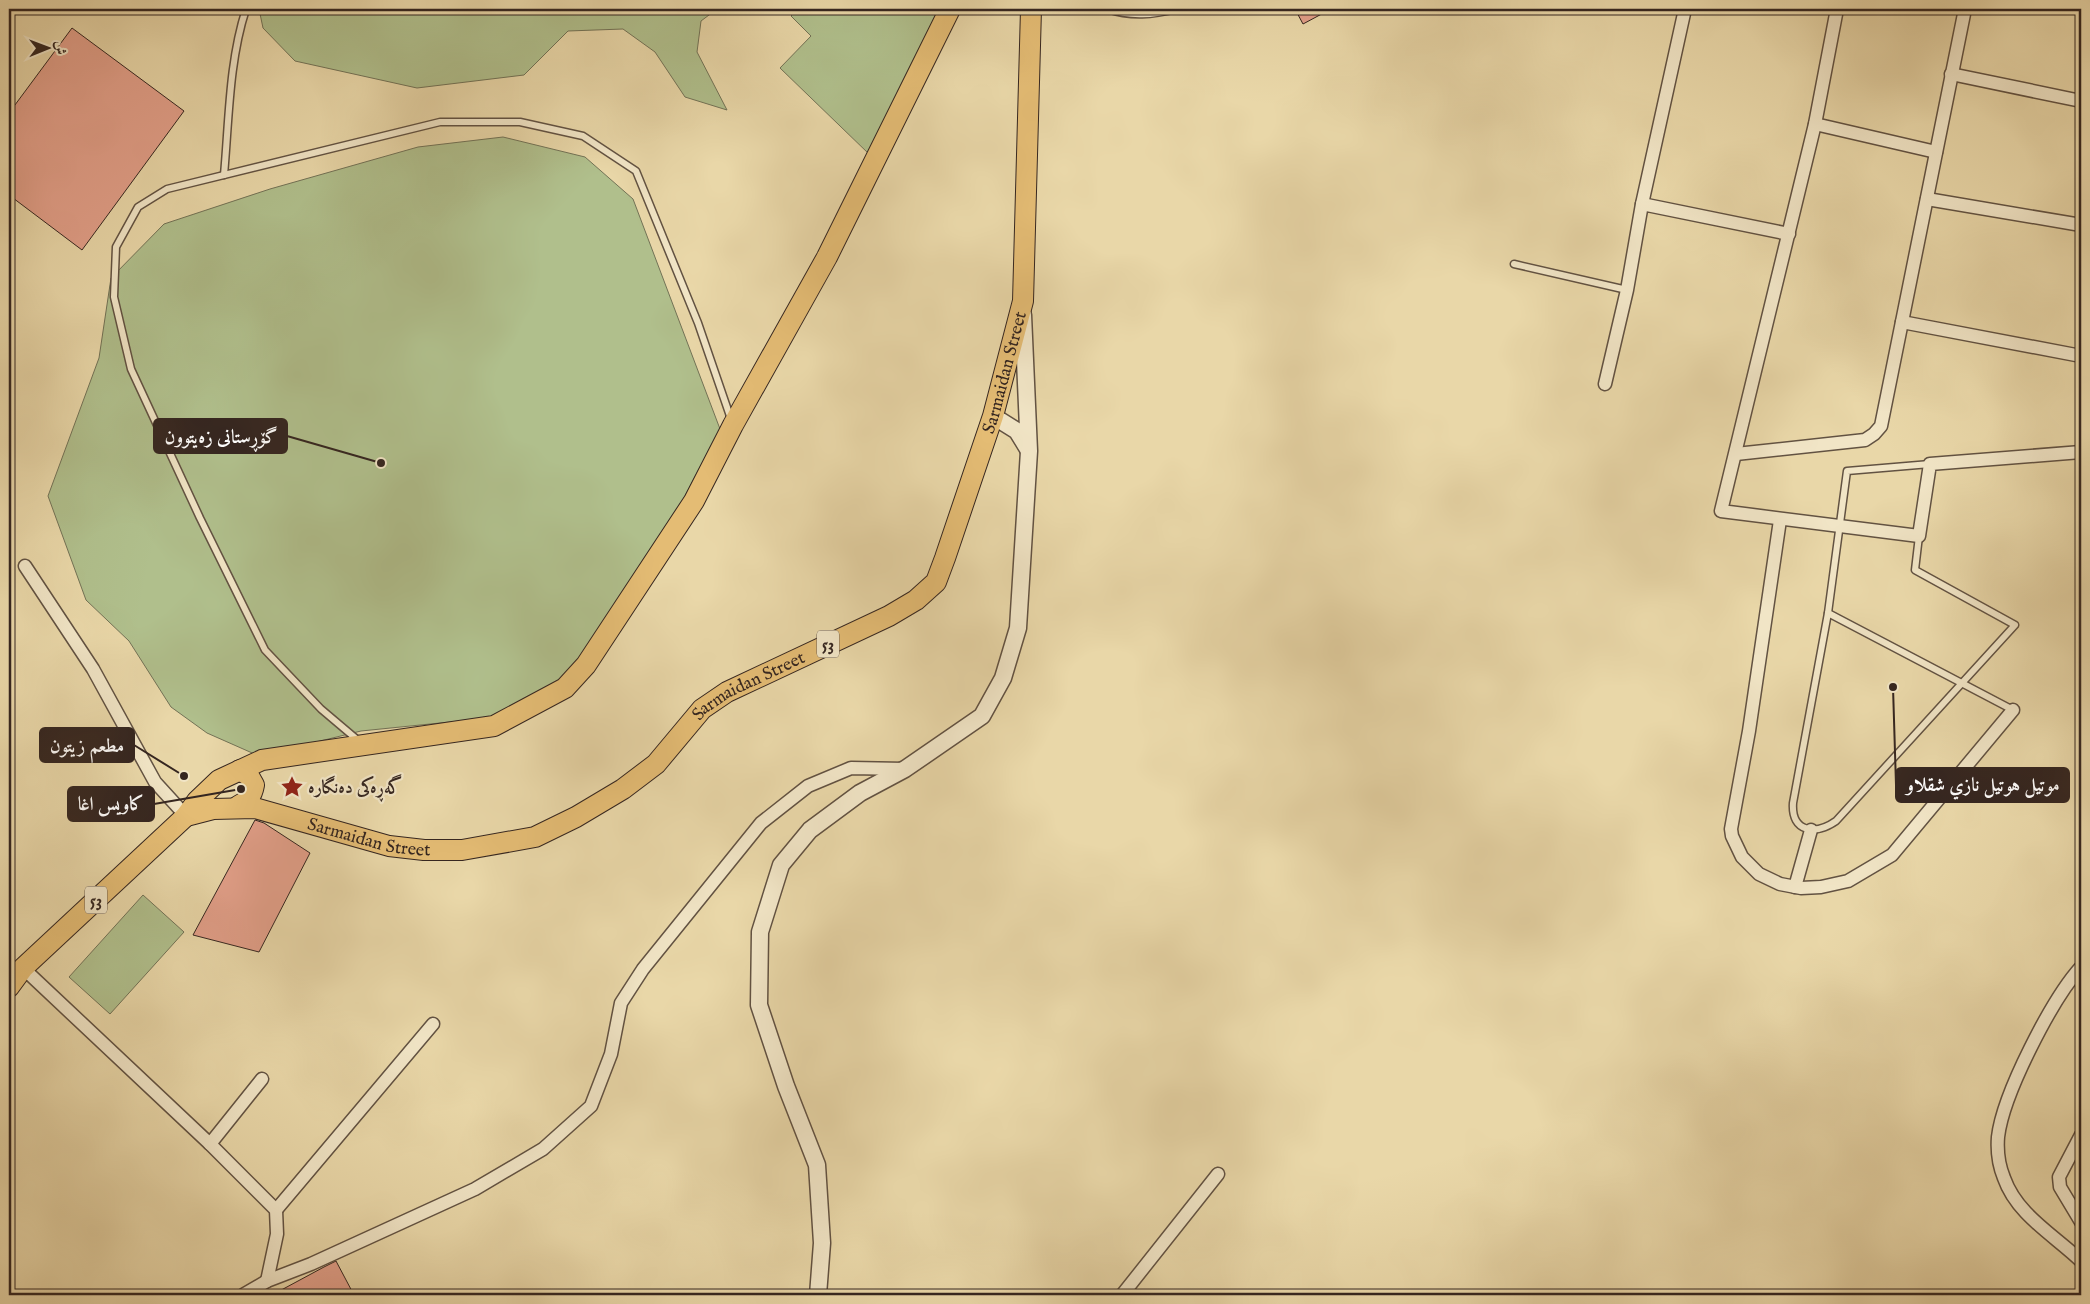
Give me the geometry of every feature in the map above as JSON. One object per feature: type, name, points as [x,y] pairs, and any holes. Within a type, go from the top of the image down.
[{"type":"main road","points":[[186,816],[197,801],[219,780],[262,760],[494,726],[565,688],[586,665],[694,502],[733,425],[827,257],[950,9]]},
{"type":"main road","name":"Sarmaidan Street","points":[[186,816],[212,809],[239,807],[270,811],[389,846],[424,850],[462,850],[535,837],[576,817],[623,789],[656,764],[702,709],[727,692],[889,616],[916,600],[936,582],[993,416],[1022,301],[1031,9]]},
{"type":"main road","points":[[219,780],[220,794],[228,803],[239,807],[253,794],[254,785],[249,776],[240,770]]},
{"type":"main road","name":"53","points":[[9,987],[23,968],[186,816]]},
{"type":"street","points":[[1605,384],[1627,290],[1642,204],[1685,9]]},
{"type":"street","points":[[1837,9],[1815,124],[1721,511],[1780,520],[1840,525],[1919,536],[1930,464],[2081,452]]},
{"type":"street","points":[[1736,454],[1864,440],[1874,434],[1881,426],[1964,9]]},
{"type":"street","points":[[1951,74],[2081,101]]},
{"type":"street","points":[[1815,124],[1936,152]]},
{"type":"street","points":[[1927,199],[2081,225]]},
{"type":"street","points":[[1642,204],[1789,234]]},
{"type":"street","points":[[818,1295],[822,1243],[817,1165],[786,1086],[759,1006],[760,932],[781,865],[810,830],[860,793],[905,769],[982,716],[1004,678],[1018,628],[1029,451],[1022,301]]},
{"type":"street","points":[[1902,322],[2081,356]]},
{"type":"street","points":[[993,416],[1017,431],[1029,451]]},
{"type":"street","points":[[1780,520],[1749,731],[1731,829],[1738,851],[1753,869],[1773,881],[1795,887],[1821,887],[1848,881],[1875,867],[1892,855],[2012,710]]},
{"type":"street","points":[[24,566],[92,669],[155,782],[186,816]]},
{"type":"street","points":[[243,1295],[267,1281],[311,1264],[475,1189],[543,1149],[591,1106],[611,1054],[621,1003],[643,969],[761,823],[808,786],[851,768],[905,769]]},
{"type":"street","points":[[1795,887],[1811,830]]},
{"type":"street","points":[[2081,967],[2050,1012],[2017,1081],[2001,1122],[1998,1150],[2004,1178],[2021,1207],[2081,1261]]},
{"type":"street","points":[[23,968],[210,1144],[276,1210],[278,1234],[267,1281]]},
{"type":"street","points":[[276,1210],[433,1024]]},
{"type":"street","points":[[210,1144],[262,1079]]},
{"type":"street","points":[[2081,1135],[2060,1177],[2060,1187],[2081,1222]]},
{"type":"street","points":[[1122,1295],[1218,1174]]},
{"type":"lane","points":[[224,174],[233,70],[239,31],[246,9]]},
{"type":"lane","points":[[1107,9],[1130,15],[1160,13],[1177,9]]},
{"type":"lane","points":[[365,746],[321,709],[265,650],[200,518],[131,369],[114,297],[116,247],[138,207],[166,189],[440,122],[520,122],[583,136],[636,171],[698,323],[733,425]]},
{"type":"lane","points":[[1514,264],[1627,290]]},
{"type":"lane","points":[[1919,536],[1915,570],[2015,625],[1836,820],[1821,829],[1811,830],[1802,826],[1795,818],[1793,803],[1828,613],[1847,471],[1930,464]]},
{"type":"lane","points":[[1828,613],[2012,710]]},
{"type":"green space","points":[[259,9],[717,9],[701,21],[697,52],[727,110],[685,97],[655,52],[623,29],[568,31],[524,75],[417,88],[295,61],[263,28]]},
{"type":"green space","points":[[798,9],[950,9],[869,154],[780,68],[811,36],[791,16]]},
{"type":"green space","points":[[503,137],[585,157],[633,199],[720,429],[650,563],[562,686],[499,717],[361,731],[259,756],[207,733],[171,707],[129,641],[86,600],[48,496],[99,358],[111,278],[164,224],[270,189],[418,147]]},
{"type":"green space","points":[[143,895],[184,932],[110,1014],[69,977]]},
{"type":"building","points":[[1295,9],[1331,9],[1303,24]]},
{"type":"building","points":[[72,28],[184,111],[82,250],[9,195],[9,113]]},
{"type":"building","points":[[255,820],[264,823],[310,853],[259,952],[193,935]]},
{"type":"building","points":[[336,1261],[354,1295],[272,1295],[324,1267]]},
{"type":"place","name":"گۆڕستانی زەیتوون","points":[[381,463]]},
{"type":"place","name":"موتيل هوتيل نازي شقلاو","points":[[1893,687]]},
{"type":"place","name":"مطعم زيتون","points":[[184,776]]},
{"type":"place","name":"گەڕەکی دەنگارە","points":[[292,787]]},
{"type":"place","name":"كاويس اغا","points":[[241,789]]}]
